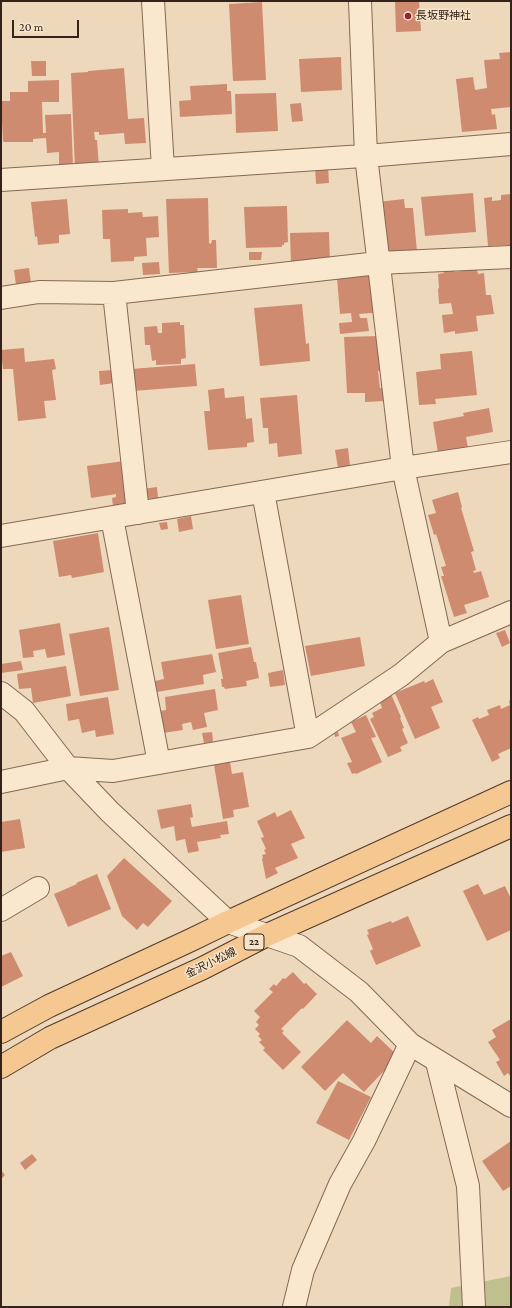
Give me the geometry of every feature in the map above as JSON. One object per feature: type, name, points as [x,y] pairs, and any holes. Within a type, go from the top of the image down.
[{"type":"main road","points":[[1,1032],[49,1006],[511,792]]},
{"type":"main road","name":"金沢小松線","points":[[1,1067],[50,1038],[203,968],[267,935],[511,826]]},
{"type":"street","points":[[153,1],[163,169]]},
{"type":"street","points":[[360,1],[366,156],[403,468],[441,642]]},
{"type":"street","points":[[1,180],[366,156],[511,144]]},
{"type":"street","points":[[1,298],[40,292],[114,293],[378,263],[511,257]]},
{"type":"street","points":[[114,293],[138,513]]},
{"type":"street","points":[[1,536],[403,468],[511,452]]},
{"type":"street","points":[[263,492],[308,737]]},
{"type":"street","points":[[112,518],[158,763]]},
{"type":"street","points":[[1,782],[68,768],[113,770],[308,737],[401,674],[441,642],[511,612]]},
{"type":"street","points":[[1,692],[24,711],[68,768],[110,812],[228,922],[299,946],[309,952],[359,992],[410,1044],[511,1106]]},
{"type":"street","points":[[1,910],[38,888]]},
{"type":"street","points":[[294,1307],[303,1270],[340,1184],[364,1141],[410,1044]]},
{"type":"street","points":[[438,1062],[468,1186],[474,1307]]},
{"type":"green space","points":[[511,1276],[511,1307],[449,1307],[451,1288]]},
{"type":"building","name":"長坂野神社","points":[[395,1],[419,1],[421,31],[396,32]]},
{"type":"building","points":[[262,2],[266,80],[233,81],[229,4]]},
{"type":"building","points":[[511,52],[511,107],[491,109],[492,115],[495,114],[497,129],[462,132],[456,79],[473,77],[475,90],[487,88],[484,60],[500,59],[499,53]]},
{"type":"building","points":[[341,57],[342,90],[301,92],[299,59]]},
{"type":"building","points":[[31,61],[46,61],[46,76],[32,76]]},
{"type":"building","points":[[124,68],[128,119],[144,118],[146,143],[125,144],[124,133],[99,135],[99,132],[94,132],[95,140],[97,140],[99,168],[75,170],[71,73]]},
{"type":"building","points":[[59,80],[59,102],[42,102],[43,133],[46,133],[45,115],[71,114],[73,166],[59,167],[59,152],[47,153],[46,138],[33,139],[33,142],[3,141],[1,101],[10,101],[10,92],[28,92],[28,81]]},
{"type":"building","points":[[227,84],[227,91],[231,91],[232,114],[180,117],[179,101],[191,100],[190,86]]},
{"type":"building","points":[[276,93],[278,131],[236,133],[235,94]]},
{"type":"building","points":[[301,103],[303,121],[292,122],[290,104]]},
{"type":"building","points":[[328,166],[329,183],[316,184],[315,167]]},
{"type":"building","points":[[473,193],[476,232],[425,236],[421,197]]},
{"type":"building","points":[[511,194],[511,245],[488,246],[484,198],[492,197],[492,201],[501,200],[501,195]]},
{"type":"building","points":[[208,198],[209,243],[211,244],[212,240],[216,240],[217,268],[197,268],[198,272],[169,273],[166,199]]},
{"type":"building","points":[[67,199],[70,234],[59,235],[59,243],[38,245],[37,236],[35,237],[31,202]]},
{"type":"building","points":[[404,199],[405,208],[413,208],[417,252],[380,256],[378,202]]},
{"type":"building","points":[[287,206],[288,242],[284,243],[282,247],[246,248],[244,207]]},
{"type":"building","points":[[128,209],[128,213],[142,212],[143,217],[158,216],[159,237],[146,238],[147,256],[134,257],[134,261],[111,262],[110,239],[103,239],[102,210]]},
{"type":"building","points":[[329,232],[330,263],[291,265],[290,233]]},
{"type":"building","points":[[249,252],[262,252],[261,260],[249,260]]},
{"type":"building","points":[[159,262],[160,274],[143,275],[142,263]]},
{"type":"building","points":[[29,268],[31,283],[16,285],[14,270]]},
{"type":"building","points":[[454,268],[455,272],[477,269],[478,274],[484,273],[486,295],[491,295],[494,314],[476,316],[478,331],[455,334],[455,331],[444,333],[442,315],[453,314],[451,303],[439,304],[438,274],[444,273],[443,269]]},
{"type":"building","points":[[377,275],[384,312],[359,314],[360,318],[367,318],[369,331],[340,334],[339,323],[352,322],[351,313],[340,314],[337,278]]},
{"type":"building","points":[[302,304],[306,344],[309,343],[310,361],[260,366],[254,308]]},
{"type":"building","points":[[180,322],[180,325],[184,325],[186,358],[181,359],[181,364],[156,365],[156,360],[152,361],[150,345],[145,345],[144,327],[157,326],[158,333],[162,333],[162,323]]},
{"type":"building","points":[[378,336],[382,371],[378,371],[380,388],[384,388],[385,401],[365,402],[365,393],[347,393],[344,337]]},
{"type":"building","points":[[24,348],[25,362],[54,359],[56,369],[52,370],[56,400],[44,401],[46,418],[18,421],[13,369],[3,369],[1,350]]},
{"type":"building","points":[[472,351],[477,395],[435,399],[436,404],[419,405],[416,372],[441,369],[440,354]]},
{"type":"building","points":[[195,364],[197,386],[133,391],[131,369]]},
{"type":"building","points":[[113,370],[114,383],[100,385],[99,371]]},
{"type":"building","points":[[224,388],[225,398],[244,396],[246,419],[252,418],[254,442],[247,443],[247,447],[208,450],[204,411],[210,411],[208,390]]},
{"type":"building","points":[[297,395],[302,454],[278,457],[277,443],[269,444],[268,428],[263,428],[260,398]]},
{"type":"building","points":[[489,408],[493,432],[466,437],[468,448],[438,453],[433,422],[464,416],[463,413]]},
{"type":"building","points":[[348,448],[350,466],[338,468],[335,450]]},
{"type":"building","points":[[124,461],[129,504],[113,506],[112,498],[116,497],[116,494],[91,498],[87,466]]},
{"type":"building","points":[[157,487],[158,498],[145,499],[143,489]]},
{"type":"building","points":[[458,492],[461,508],[474,551],[471,552],[476,570],[473,571],[474,573],[481,571],[489,597],[464,605],[467,613],[454,617],[441,576],[444,576],[441,567],[446,566],[436,534],[434,535],[428,515],[436,513],[432,500]]},
{"type":"building","points":[[191,516],[193,529],[179,532],[177,519]]},
{"type":"building","points":[[167,522],[168,529],[161,530],[159,523]]},
{"type":"building","points":[[98,533],[104,572],[72,578],[71,575],[59,577],[53,541]]},
{"type":"building","points":[[241,595],[249,644],[216,649],[208,600]]},
{"type":"building","points":[[60,623],[65,655],[47,658],[45,649],[33,651],[34,657],[23,658],[19,630]]},
{"type":"building","points":[[109,627],[119,690],[80,696],[69,634]]},
{"type":"building","points":[[505,630],[510,643],[502,647],[496,633]]},
{"type":"building","points":[[360,637],[365,666],[311,676],[305,646]]},
{"type":"building","points":[[251,647],[259,678],[246,681],[247,686],[225,689],[222,687],[221,679],[223,679],[218,653]]},
{"type":"building","points":[[212,654],[216,672],[203,675],[204,684],[157,692],[155,681],[164,679],[161,662]]},
{"type":"building","points":[[21,661],[23,670],[1,673],[1,664]]},
{"type":"building","points":[[66,666],[71,696],[33,703],[31,688],[19,689],[17,674]]},
{"type":"building","points":[[283,670],[285,685],[270,687],[268,673]]},
{"type":"building","points":[[433,679],[443,702],[431,707],[440,728],[415,739],[395,693],[424,681],[425,683]]},
{"type":"building","points":[[215,689],[218,710],[204,713],[207,727],[193,730],[191,722],[182,724],[183,730],[163,733],[159,711],[166,710],[165,697]]},
{"type":"building","points":[[391,694],[401,717],[400,718],[404,728],[402,729],[408,743],[400,747],[402,751],[388,757],[370,719],[374,717],[372,713],[382,708],[380,702]]},
{"type":"building","points":[[108,697],[114,734],[96,737],[95,730],[82,733],[79,719],[68,721],[66,704]]},
{"type":"building","points":[[511,700],[511,748],[498,754],[500,758],[492,762],[472,720],[489,715],[487,710],[500,705],[501,709],[510,705],[509,701]]},
{"type":"building","points":[[366,715],[376,737],[371,738],[382,762],[356,774],[352,774],[347,763],[352,762],[341,738],[356,732],[351,722]]},
{"type":"building","points":[[212,732],[213,742],[204,743],[202,733]]},
{"type":"building","points":[[338,732],[339,736],[335,737],[334,733]]},
{"type":"building","points":[[230,762],[232,774],[243,772],[249,807],[233,810],[234,817],[223,819],[214,765]]},
{"type":"building","points":[[191,804],[193,817],[190,818],[192,827],[227,821],[229,834],[220,835],[221,838],[197,842],[199,851],[188,853],[185,839],[176,841],[174,826],[161,829],[157,810]]},
{"type":"building","points":[[291,810],[305,838],[291,844],[298,858],[275,868],[278,873],[266,879],[262,855],[266,854],[264,850],[266,849],[261,838],[264,837],[257,821],[275,812],[277,817]]},
{"type":"building","points":[[20,819],[25,848],[1,852],[1,822]]},
{"type":"building","points":[[124,858],[172,901],[148,927],[143,923],[137,930],[122,916],[107,876]]},
{"type":"building","points":[[97,874],[111,909],[68,927],[54,894]]},
{"type":"building","points":[[478,884],[484,895],[505,886],[511,899],[511,930],[487,941],[463,891]]},
{"type":"building","points":[[408,916],[421,946],[376,965],[370,951],[373,949],[367,935],[369,934],[367,930],[391,921],[392,923]]},
{"type":"building","points":[[11,952],[23,976],[1,987],[1,956]]},
{"type":"building","points":[[293,972],[304,984],[306,983],[317,994],[281,1029],[284,1031],[282,1033],[301,1052],[283,1070],[263,1050],[265,1048],[259,1042],[262,1040],[258,1036],[260,1034],[255,1029],[259,1025],[256,1022],[260,1017],[254,1011],[273,992],[269,989],[274,984],[276,986],[283,978],[285,979]]},
{"type":"building","points":[[511,1019],[511,1077],[508,1073],[504,1076],[496,1062],[500,1060],[488,1042],[496,1037],[492,1030]]},
{"type":"building","points":[[347,1020],[371,1043],[377,1036],[398,1056],[364,1092],[343,1073],[325,1091],[301,1067]]},
{"type":"building","points":[[338,1081],[371,1097],[349,1140],[316,1123]]},
{"type":"building","points":[[511,1141],[511,1186],[503,1191],[482,1161]]},
{"type":"building","points":[[32,1154],[37,1160],[25,1170],[20,1163]]},
{"type":"building","points":[[1,1170],[5,1175],[1,1179]]},
{"type":"place","name":"長坂野神社","points":[[408,16]]}]
